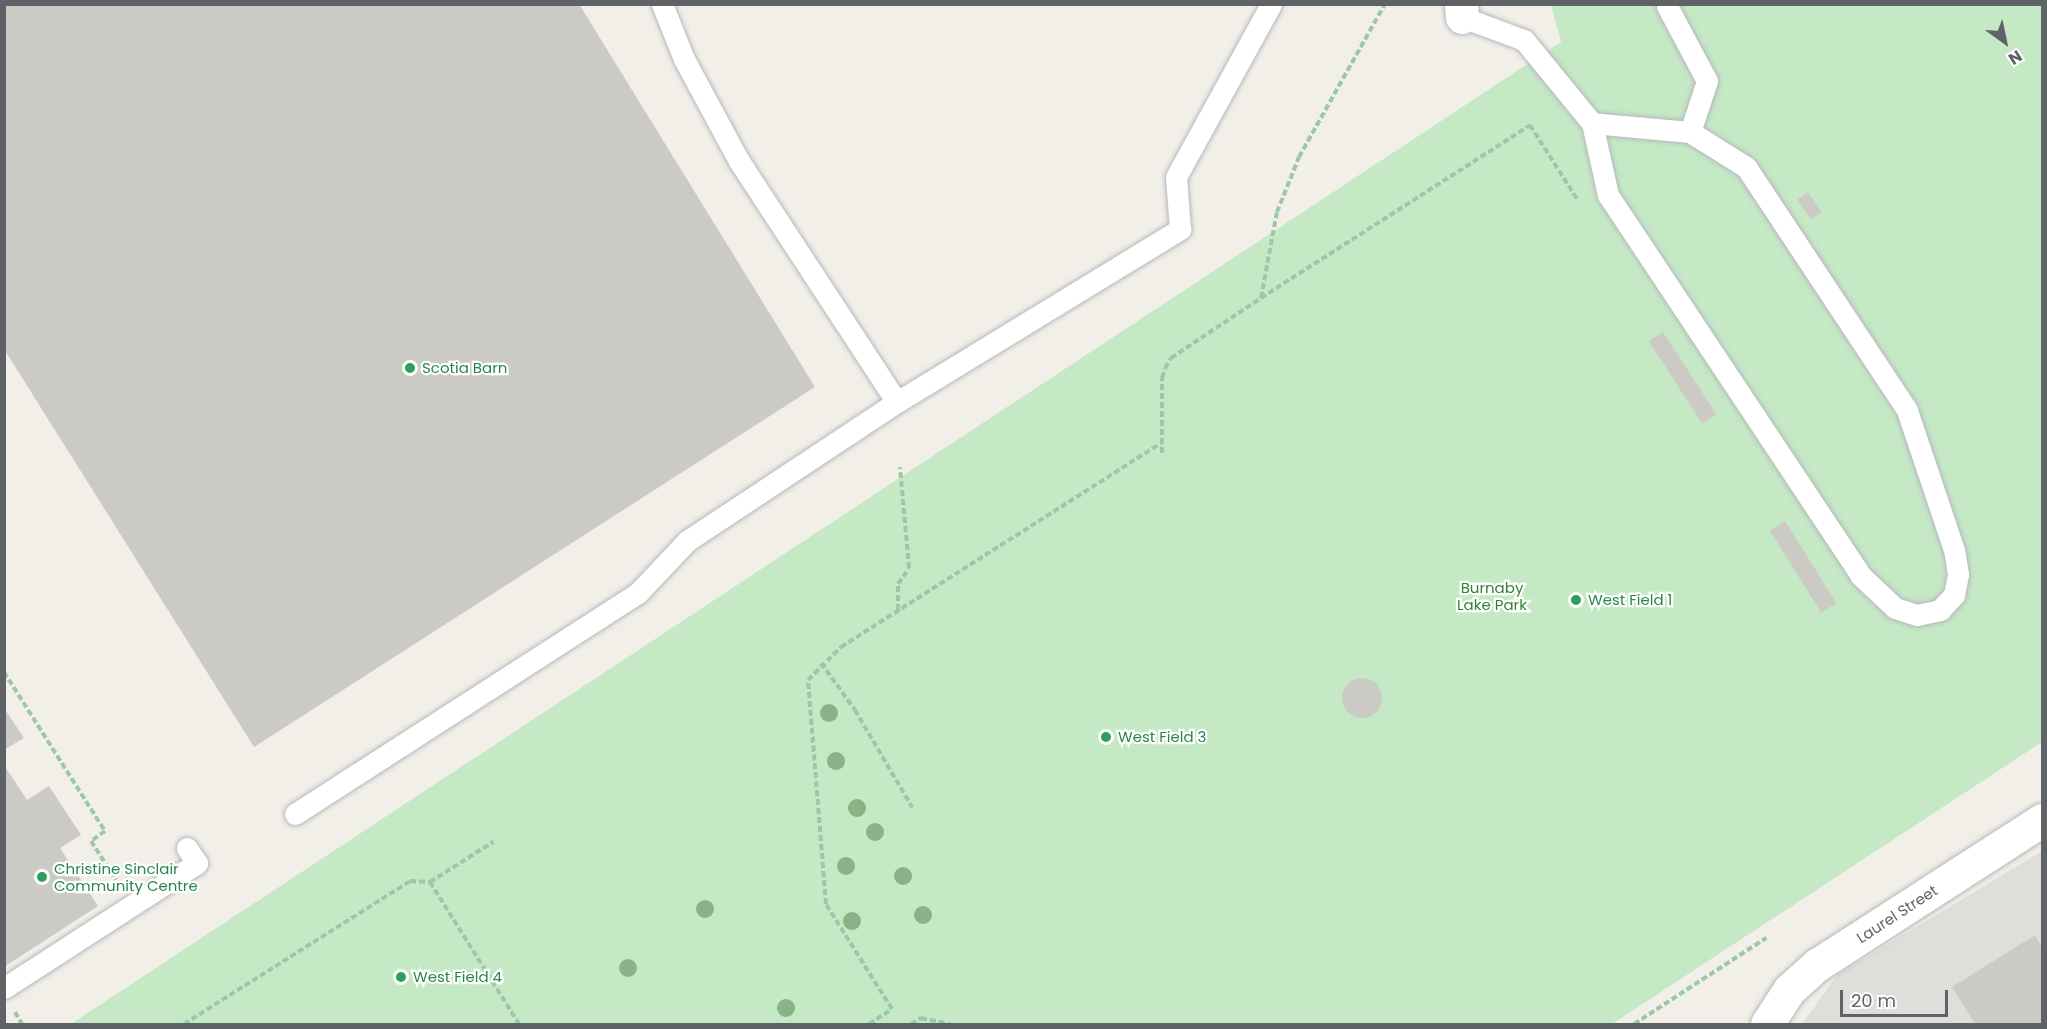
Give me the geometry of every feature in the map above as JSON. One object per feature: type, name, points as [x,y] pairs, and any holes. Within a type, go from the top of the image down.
[{"type":"street","name":"Laurel Street","points":[[1767,1024],[1788,990],[1817,965],[2043,820]]},
{"type":"lane","points":[[662,4],[684,59],[739,161],[897,402]]},
{"type":"lane","points":[[294,814],[638,592],[687,541],[897,402],[1180,229],[1176,177],[1271,4]]},
{"type":"lane","points":[[1667,6],[1707,81],[1690,132]]},
{"type":"lane","points":[[1462,11],[1524,40],[1592,123],[1608,195],[1860,575],[1895,608],[1917,615],[1940,610],[1954,595],[1958,574],[1954,550],[1907,410],[1746,167],[1690,132],[1592,123]]},
{"type":"lane","points":[[4,988],[197,863],[187,848]]},
{"type":"path","points":[[1261,298],[1277,212],[1299,157],[1385,4]]},
{"type":"path","points":[[1162,453],[1162,378],[1171,358],[1530,125],[1584,210],[1608,195]]},
{"type":"path","points":[[869,1024],[892,1010],[826,904],[808,680],[820,663],[898,610],[1161,443]]},
{"type":"path","points":[[898,610],[898,584],[909,568],[900,468]]},
{"type":"path","points":[[820,663],[855,710],[912,807]]},
{"type":"path","points":[[4,672],[105,831],[91,841],[132,904]]},
{"type":"path","points":[[184,1024],[410,880],[430,882],[493,842]]},
{"type":"path","points":[[430,882],[519,1024]]},
{"type":"path","points":[[1634,1024],[1767,938]]},
{"type":"path","points":[[911,1024],[921,1018],[950,1024]]},
{"type":"shaded area","points":[[2042,851],[2042,1024],[1802,1024],[1837,975]]},
{"type":"green space","name":"Burnaby Lake Park","points":[[1551,5],[2042,5],[2042,742],[1612,1024],[71,1024],[1561,42]]},
{"type":"building","name":"Scotia Barn","points":[[4,4],[579,4],[815,387],[254,747],[4,349]]},
{"type":"building","points":[[1808,192],[1822,212],[1811,219],[1797,199]]},
{"type":"building","points":[[1663,332],[1716,414],[1702,423],[1649,341]]},
{"type":"building","points":[[1785,521],[1836,603],[1821,613],[1770,531]]},
{"type":"building","points":[[1362,678],[1376,684],[1382,698],[1376,712],[1362,718],[1348,712],[1342,698],[1348,684]]},
{"type":"building","points":[[4,708],[24,738],[4,750]]},
{"type":"building","name":"Christine Sinclair Community Centre","points":[[4,765],[27,800],[49,786],[81,835],[60,848],[98,906],[4,967]]},
{"type":"building","points":[[2035,935],[2042,947],[2042,1024],[1975,1024],[1952,987]]},
{"type":"place","name":"Scotia Barn","points":[[410,368]]},
{"type":"place","name":"West Field 1","points":[[1576,600]]},
{"type":"place","name":"West Field 3","points":[[1106,737]]},
{"type":"place","name":"Christine Sinclair Community Centre","points":[[42,877]]},
{"type":"place","name":"West Field 4","points":[[401,977]]}]
